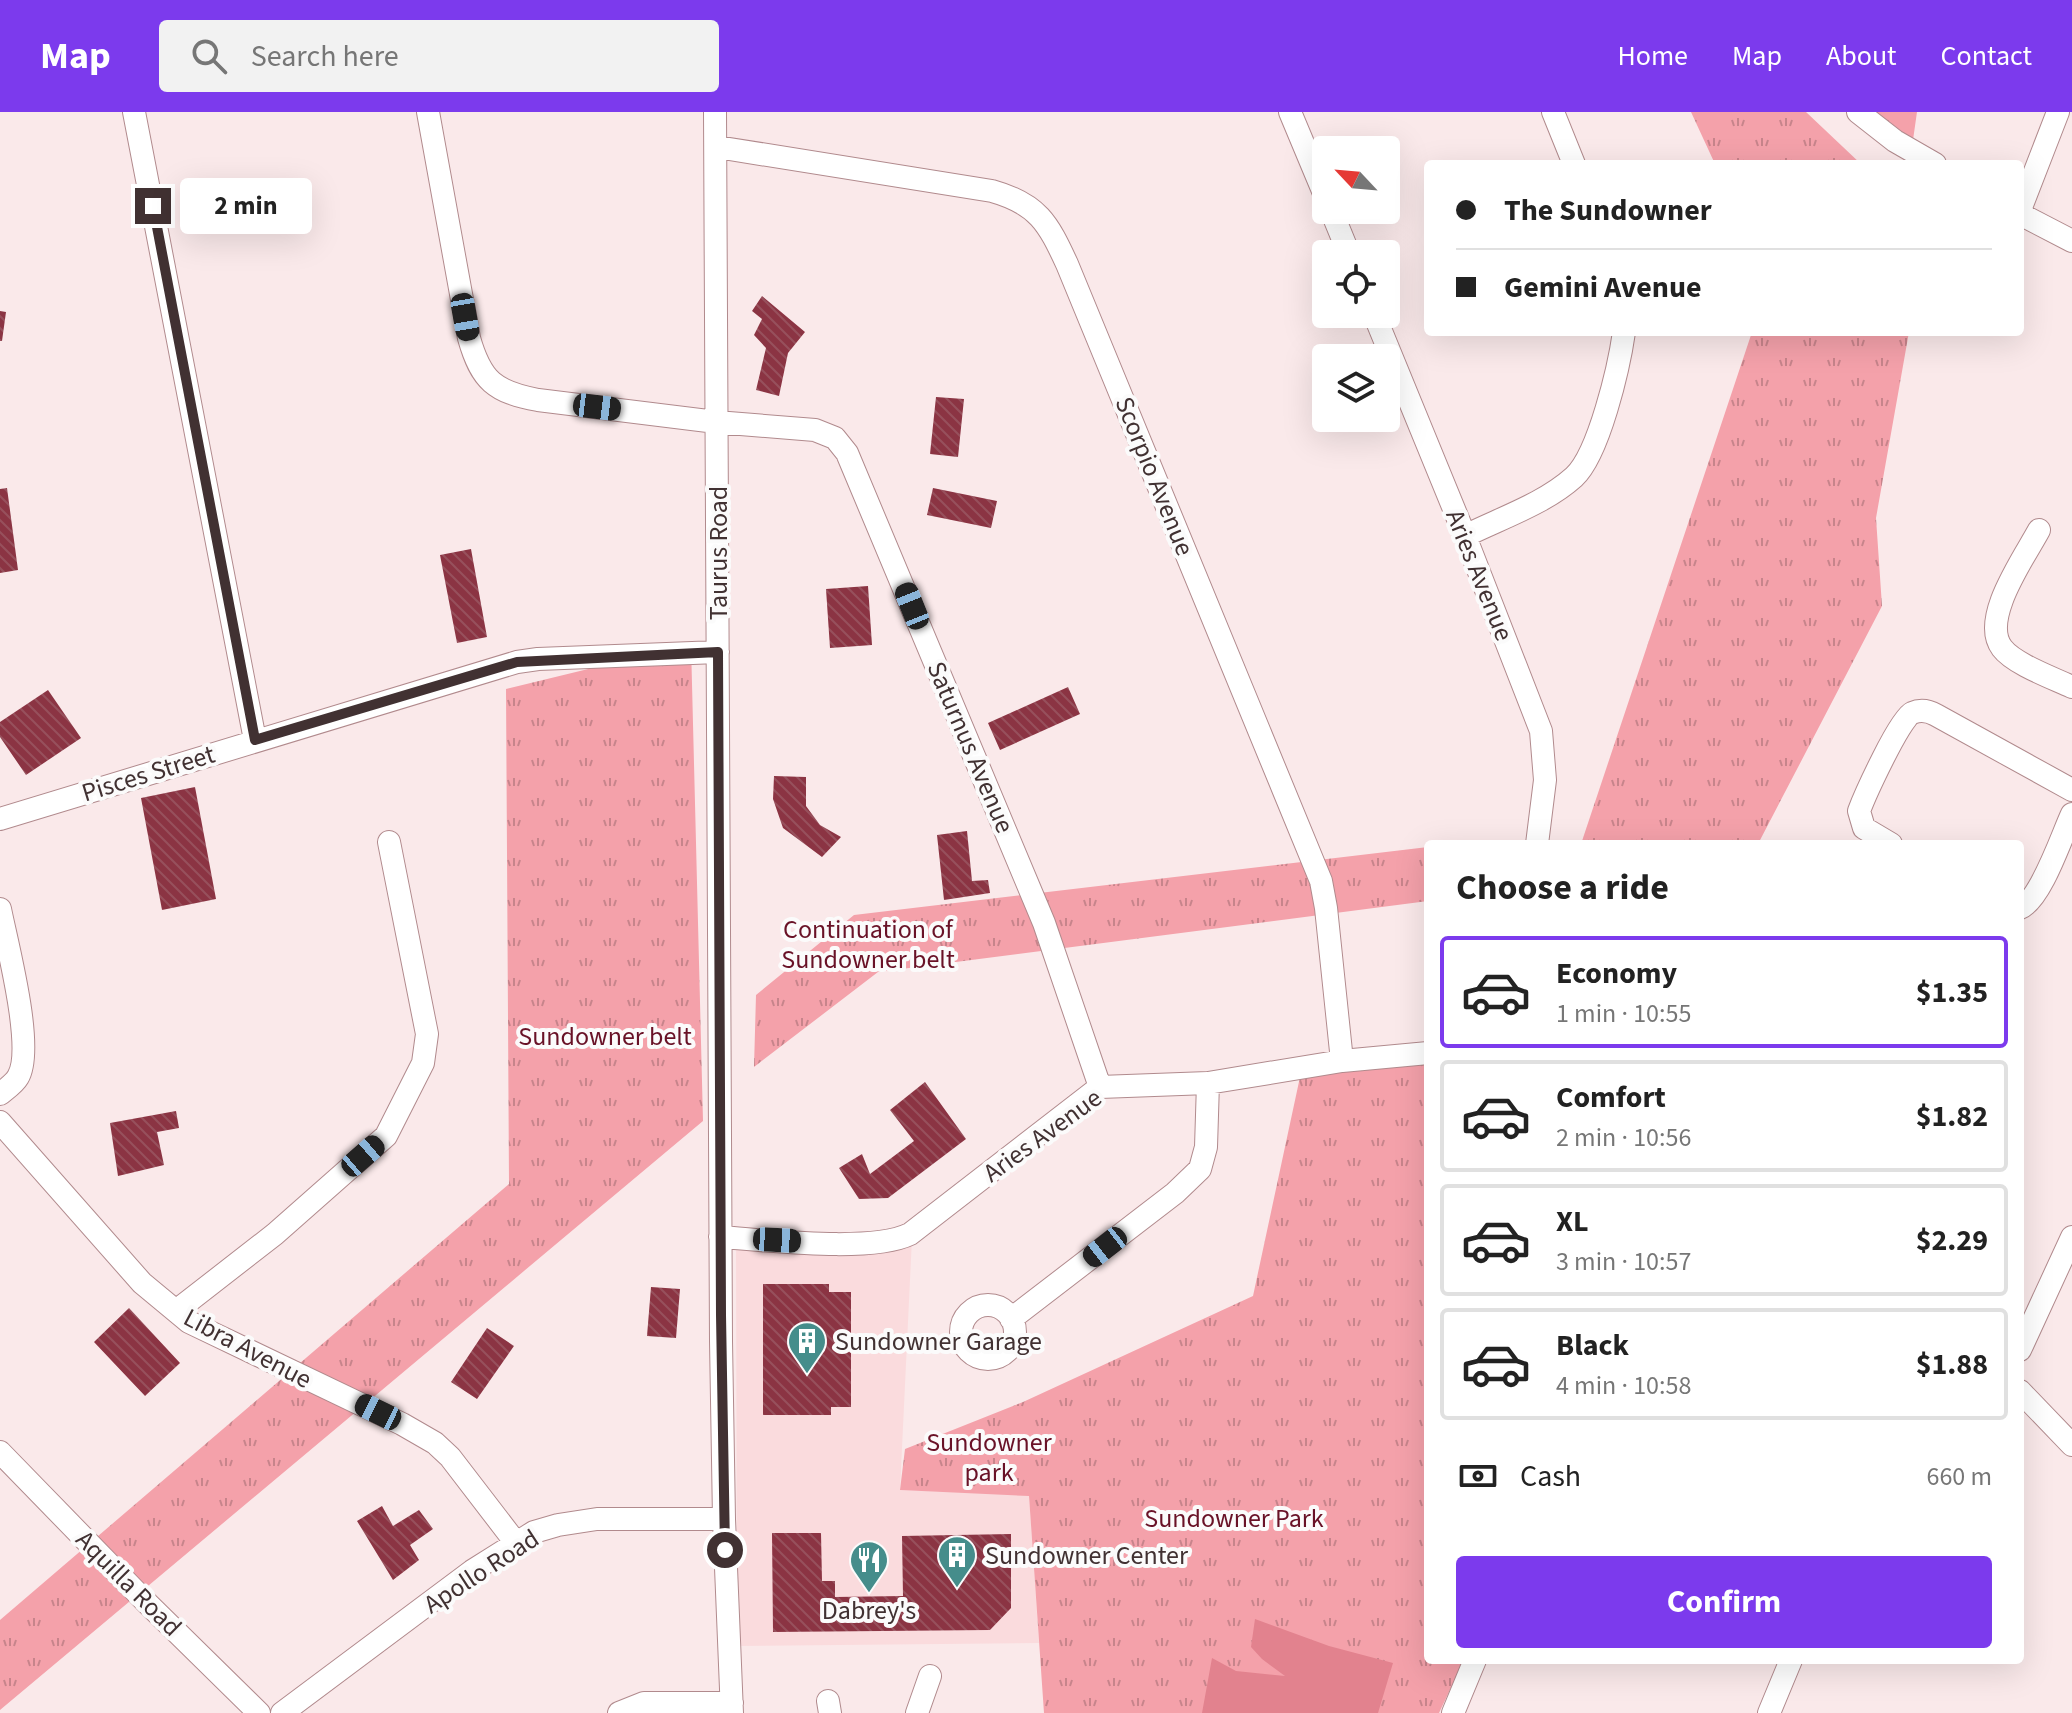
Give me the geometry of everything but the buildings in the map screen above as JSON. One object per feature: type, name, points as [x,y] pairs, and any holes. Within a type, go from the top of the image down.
[{"type":"street","points":[[134,112],[255,740]]},
{"type":"street","name":"Saturnus Avenue","points":[[428,112],[469,338],[481,371],[491,384],[516,396],[538,400],[826,433],[835,438],[852,461],[1044,923],[1100,1087]]},
{"type":"street","name":"Taurus Road","points":[[715,112],[720,1237],[724,1519],[732,1708]]},
{"type":"street","points":[[1290,112],[1312,165]]},
{"type":"street","points":[[1553,112],[1572,160]]},
{"type":"street","points":[[1858,112],[1895,141],[1928,160]]},
{"type":"street","points":[[2024,201],[2058,112]]},
{"type":"street","name":"Scorpio Avenue","points":[[717,147],[992,191],[1025,204],[1049,226],[1074,279],[1321,881],[1342,1061]]},
{"type":"street","points":[[2024,214],[2072,241]]},
{"type":"street","name":"Aries Avenue","points":[[1380,328],[1541,731],[1545,780],[1538,840]]},
{"type":"street","points":[[1465,536],[1554,493],[1577,475],[1590,458],[1623,336]]},
{"type":"street","points":[[2039,530],[2000,604],[1995,634],[2002,649],[2013,658],[2072,687]]},
{"type":"street","name":"Pisces Street","points":[[0,819],[517,662],[718,652]]},
{"type":"street","points":[[1884,840],[1864,828],[1859,811],[1899,727],[1914,712],[1929,711],[2072,790]]},
{"type":"street","points":[[2024,907],[2038,889],[2072,814]]},
{"type":"street","points":[[176,1311],[275,1234],[386,1136],[414,1085],[423,1063],[427,1034],[389,842]]},
{"type":"street","points":[[0,909],[23,1031],[24,1058],[18,1078],[0,1094]]},
{"type":"street","name":"Aries Avenue","points":[[720,1237],[863,1244],[901,1239],[1100,1087],[1208,1083],[1342,1061],[1424,1053]]},
{"type":"street","points":[[1011,1319],[1175,1193],[1200,1169],[1206,1147],[1208,1083]]},
{"type":"street","name":"Libra Avenue","points":[[0,1122],[142,1283],[189,1322],[402,1424],[435,1443],[450,1457],[516,1543]]},
{"type":"street","points":[[2024,1341],[2072,1237]]},
{"type":"street","points":[[2024,1395],[2072,1445]]},
{"type":"street","name":"Aquilla Road","points":[[0,1452],[259,1713]]},
{"type":"street","name":"Apollo Road","points":[[282,1713],[472,1571],[534,1532],[597,1519],[724,1519]]},
{"type":"street","name":"Apollo Road","points":[[307,1713],[389,1635]]},
{"type":"street","points":[[1453,1713],[1473,1664]]},
{"type":"street","points":[[1769,1713],[1789,1664]]},
{"type":"street","points":[[917,1713],[930,1676]]},
{"type":"street","points":[[619,1713],[644,1703],[732,1708]]},
{"type":"shaded area","points":[[736,1234],[912,1238],[900,1490],[1029,1495],[1039,1643],[737,1646]]},
{"type":"shaded area","points":[[1255,1619],[1329,1646],[1393,1663],[1378,1713],[1202,1713],[1212,1658],[1236,1671],[1285,1676],[1251,1647]]},
{"type":"green space","points":[[1691,112],[1806,112],[1857,160],[1713,160]]},
{"type":"green space","points":[[1876,112],[1917,112],[1913,140]]},
{"type":"green space","points":[[1751,336],[1908,336],[1876,518],[1882,606],[1760,840],[1582,840]]},
{"type":"green space","name":"Sundowner belt","points":[[691,644],[703,1121],[0,1710],[0,1620],[509,1184],[506,689]]},
{"type":"green space","name":"Continuation of Sundowner belt","points":[[1424,847],[1424,902],[878,972],[754,1067],[756,995],[854,915]]},
{"type":"green space","name":"Sundowner Park","points":[[1424,1058],[1424,1664],[1462,1664],[1439,1713],[1044,1713],[1029,1496],[900,1490],[905,1449],[1023,1402],[1253,1296],[1300,1077]]},
{"type":"place","name":"Sundowner Garage","points":[[807,1375]]},
{"type":"place","name":"Sundowner Center","points":[[957,1589]]},
{"type":"place","name":"Dabrey's","points":[[869,1594]]},
{"type":"route","points":[[153,206],[255,740],[517,662],[718,652],[725,1550]]},
{"type":"park label","name":"Sundowner park","points":[[989,1457]]}]
